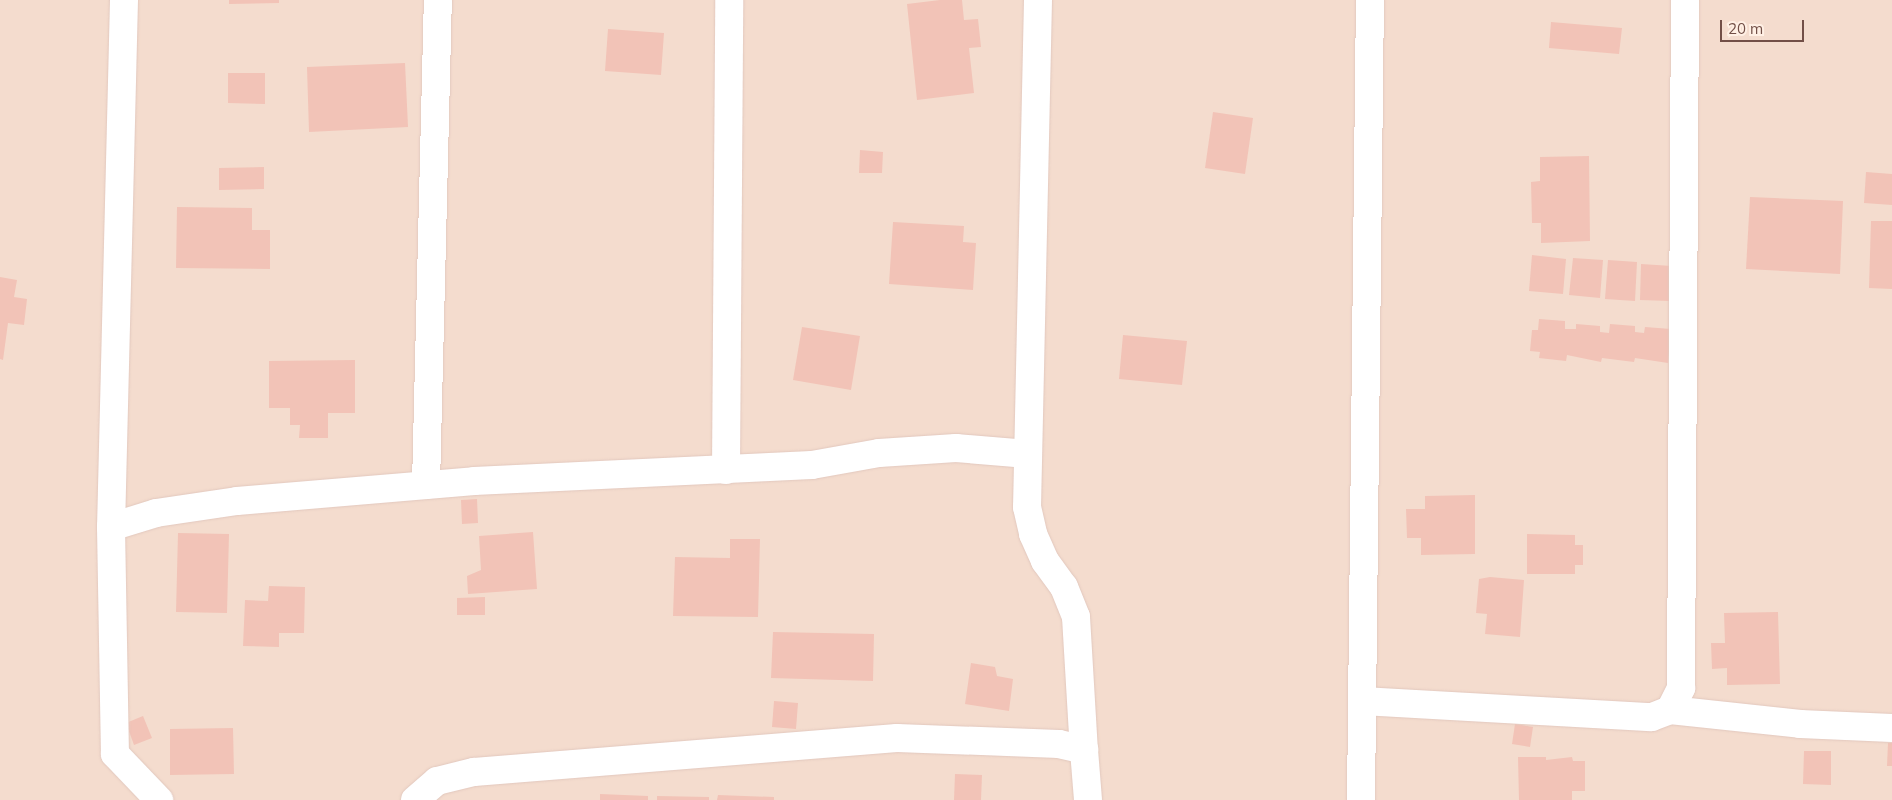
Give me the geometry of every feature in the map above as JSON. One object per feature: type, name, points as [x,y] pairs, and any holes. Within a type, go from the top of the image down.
[{"type":"street","points":[[124,0],[111,527],[115,754],[160,800]]},
{"type":"street","points":[[426,485],[438,0]]},
{"type":"street","points":[[726,470],[729,0]]},
{"type":"street","points":[[1038,0],[1039,87],[1027,507],[1033,534],[1045,561],[1064,587],[1076,617],[1088,800]]},
{"type":"street","points":[[1361,800],[1370,0]]},
{"type":"street","points":[[1670,710],[1681,688],[1685,0]]},
{"type":"street","points":[[111,527],[156,513],[237,500],[426,485],[812,465],[879,453],[956,448],[1028,454]]},
{"type":"street","points":[[1362,702],[1652,717],[1670,710],[1800,724],[1892,728]]},
{"type":"street","points":[[415,800],[437,781],[474,772],[829,742],[897,738],[1060,744],[1084,750]]},
{"type":"shaded area","points":[[0,0],[1892,0],[1892,800],[0,800]]},
{"type":"building","points":[[229,0],[279,0],[279,3],[229,4]]},
{"type":"building","points":[[940,0],[962,0],[964,20],[978,19],[981,47],[969,48],[974,93],[917,100],[907,4]]},
{"type":"building","points":[[1551,22],[1622,28],[1619,54],[1549,48]]},
{"type":"building","points":[[608,29],[664,33],[661,75],[605,71]]},
{"type":"building","points":[[405,63],[408,127],[309,132],[307,67]]},
{"type":"building","points":[[228,73],[265,73],[265,104],[228,103]]},
{"type":"building","points":[[1213,112],[1253,118],[1245,174],[1205,168]]},
{"type":"building","points":[[860,150],[883,152],[882,173],[859,173]]},
{"type":"building","points":[[1589,156],[1590,241],[1541,243],[1541,223],[1532,223],[1531,182],[1540,181],[1540,157]]},
{"type":"building","points":[[264,167],[264,189],[219,190],[219,168]]},
{"type":"building","points":[[1866,172],[1892,174],[1892,205],[1864,203]]},
{"type":"building","points":[[1750,197],[1843,201],[1840,274],[1746,269]]},
{"type":"building","points":[[177,207],[252,208],[252,230],[270,230],[270,269],[176,268]]},
{"type":"building","points":[[1871,221],[1892,221],[1892,289],[1869,288]]},
{"type":"building","points":[[893,222],[964,226],[963,242],[976,243],[973,290],[889,284]]},
{"type":"building","points":[[1532,255],[1566,259],[1563,294],[1529,291]]},
{"type":"building","points":[[1573,258],[1603,260],[1600,298],[1569,295]]},
{"type":"building","points":[[1608,260],[1637,262],[1635,301],[1605,299]]},
{"type":"building","points":[[1641,264],[1672,266],[1670,301],[1640,300]]},
{"type":"building","points":[[0,277],[17,280],[14,297],[27,299],[24,325],[8,323],[3,360],[0,359]]},
{"type":"building","points":[[1539,319],[1565,321],[1565,329],[1576,329],[1576,324],[1600,326],[1600,332],[1609,333],[1610,324],[1635,326],[1635,332],[1644,333],[1645,327],[1671,329],[1668,363],[1635,358],[1634,362],[1602,358],[1601,362],[1567,355],[1566,361],[1539,358],[1540,352],[1530,351],[1532,330],[1538,330]]},
{"type":"building","points":[[802,327],[860,336],[851,390],[793,380]]},
{"type":"building","points":[[1123,335],[1187,341],[1182,385],[1119,379]]},
{"type":"building","points":[[355,360],[355,413],[328,413],[328,438],[299,438],[300,425],[290,425],[290,408],[269,408],[269,361]]},
{"type":"building","points":[[1475,495],[1475,554],[1421,555],[1421,538],[1407,538],[1406,509],[1425,509],[1425,496]]},
{"type":"building","points":[[477,499],[478,523],[462,524],[461,500]]},
{"type":"building","points":[[533,532],[537,589],[468,594],[467,576],[481,570],[479,536]]},
{"type":"building","points":[[178,533],[229,534],[227,613],[176,612]]},
{"type":"building","points":[[1527,534],[1575,535],[1575,545],[1583,545],[1583,565],[1575,565],[1575,574],[1527,574]]},
{"type":"building","points":[[730,539],[760,539],[758,617],[673,616],[675,557],[730,558]]},
{"type":"building","points":[[1490,577],[1524,580],[1520,637],[1485,634],[1487,614],[1476,613],[1479,579]]},
{"type":"building","points":[[269,586],[305,587],[304,633],[279,633],[279,647],[243,646],[245,600],[268,601]]},
{"type":"building","points":[[485,597],[485,615],[457,615],[457,598]]},
{"type":"building","points":[[1778,612],[1780,684],[1727,685],[1727,668],[1712,669],[1711,643],[1725,643],[1724,613]]},
{"type":"building","points":[[773,632],[874,634],[873,681],[771,678]]},
{"type":"building","points":[[971,663],[995,667],[997,676],[1013,679],[1009,711],[965,704]]},
{"type":"building","points":[[774,701],[798,703],[796,729],[772,727]]},
{"type":"building","points":[[143,716],[152,738],[134,745],[126,723]]},
{"type":"building","points":[[1515,724],[1533,727],[1530,747],[1512,744]]},
{"type":"building","points":[[233,728],[234,774],[170,775],[170,729]]},
{"type":"building","points":[[1888,743],[1892,743],[1892,766],[1887,766]]},
{"type":"building","points":[[1804,751],[1831,751],[1831,785],[1803,784]]},
{"type":"building","points":[[1518,757],[1546,757],[1546,760],[1572,757],[1573,761],[1585,761],[1585,791],[1572,791],[1572,800],[1519,800]]},
{"type":"building","points":[[955,774],[982,775],[981,800],[954,800]]},
{"type":"building","points":[[600,794],[648,796],[648,800],[600,800]]},
{"type":"building","points":[[718,795],[774,797],[774,800],[717,800]]},
{"type":"building","points":[[657,796],[709,797],[709,800],[657,800]]}]
